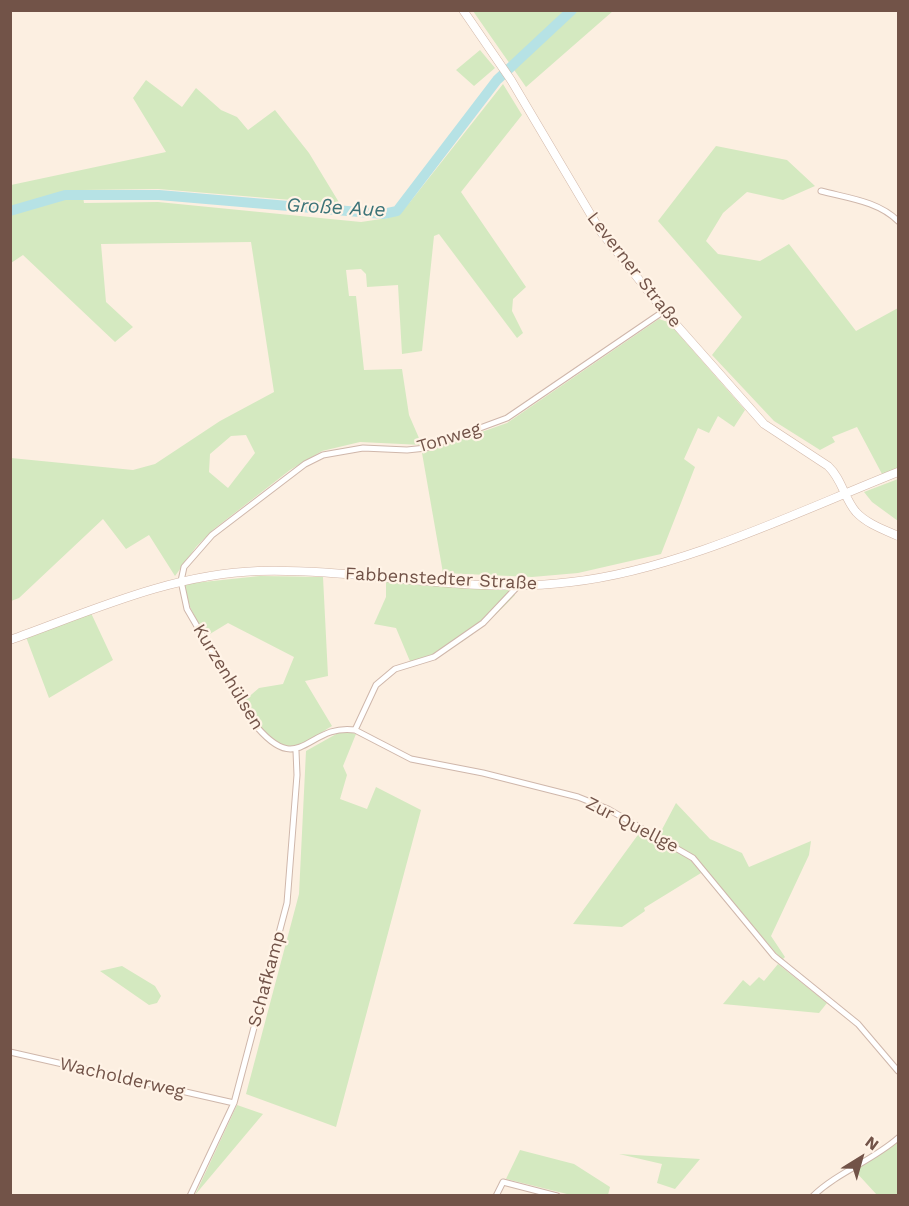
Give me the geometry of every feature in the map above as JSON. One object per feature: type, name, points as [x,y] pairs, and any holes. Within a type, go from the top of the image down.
[{"type":"street","name":"Leverner Straße","points":[[463,10],[511,80],[601,232],[664,311],[764,424],[828,466],[861,516],[898,536]]},
{"type":"street","points":[[821,191],[866,202],[882,209],[898,221]]},
{"type":"street","name":"Tonweg","points":[[181,581],[184,567],[212,535],[305,464],[323,455],[344,449],[426,448],[507,418],[664,311]]},
{"type":"street","name":"Fabbenstedter Straße","points":[[10,640],[112,602],[181,581],[256,571],[300,571],[518,586],[603,578],[658,564],[765,526],[898,472]]},
{"type":"street","name":"Kurzenhülsen","points":[[181,581],[187,609],[252,721],[265,738],[285,749],[296,751]]},
{"type":"street","points":[[296,751],[333,731],[355,730],[376,685],[395,669],[434,657],[483,623],[518,586]]},
{"type":"street","name":"Zur Quellge","points":[[355,730],[411,759],[483,773],[578,797],[608,809],[650,835],[683,850],[693,858],[774,956],[858,1024],[898,1071]]},
{"type":"street","name":"Schafkamp","points":[[190,1196],[234,1103],[287,903],[297,775],[296,751]]},
{"type":"street","name":"Wacholderweg","points":[[10,1052],[234,1103]]},
{"type":"street","points":[[813,1196],[836,1178],[886,1149],[898,1138]]},
{"type":"street","points":[[496,1196],[503,1182],[557,1196]]},
{"type":"green space","points":[[473,11],[613,11],[526,87]]},
{"type":"green space","points":[[480,50],[495,68],[474,86],[456,70]]},
{"type":"green space","points":[[146,80],[182,107],[196,88],[221,110],[237,117],[248,130],[275,110],[309,153],[340,204],[158,189],[82,190],[84,203],[158,202],[361,222],[388,218],[410,202],[503,84],[522,115],[461,192],[526,287],[513,299],[512,311],[523,333],[517,338],[439,234],[434,236],[422,351],[402,354],[398,285],[367,287],[366,274],[361,269],[346,270],[349,296],[356,296],[364,370],[402,369],[409,415],[422,445],[360,442],[322,451],[290,470],[214,529],[196,547],[175,576],[149,535],[126,549],[103,519],[19,598],[11,601],[11,458],[133,470],[155,464],[220,421],[274,392],[251,242],[101,244],[106,302],[133,327],[115,342],[23,255],[11,263],[11,185],[166,152],[133,98]],"holes":[[[246,435],[255,453],[228,488],[209,472],[210,454],[231,436]]]},
{"type":"green space","points":[[716,146],[787,160],[815,186],[783,200],[747,192],[723,213],[706,241],[718,254],[760,261],[789,244],[856,331],[898,308],[898,468],[882,474],[857,427],[832,437],[835,442],[820,450],[774,421],[712,355],[742,317],[658,221]]},
{"type":"green space","points":[[659,319],[668,322],[745,410],[734,427],[718,416],[709,433],[698,428],[684,459],[695,467],[661,554],[578,573],[532,577],[443,573],[422,453],[507,423]]},
{"type":"green space","points":[[898,479],[898,521],[872,502],[864,492]]},
{"type":"green space","points":[[260,576],[323,577],[328,676],[305,681],[332,726],[309,741],[294,747],[285,747],[270,739],[258,724],[245,700],[259,688],[283,684],[294,657],[228,623],[205,637],[190,607],[184,584]]},
{"type":"green space","points":[[386,580],[511,588],[515,595],[481,628],[456,646],[412,666],[396,628],[374,624],[386,597]]},
{"type":"green space","points":[[91,613],[113,660],[49,698],[26,637]]},
{"type":"green space","points":[[338,733],[356,734],[343,766],[347,775],[340,799],[367,809],[376,787],[421,810],[336,1127],[246,1094],[299,894],[306,751]]},
{"type":"green space","points":[[676,803],[710,839],[742,853],[749,867],[811,841],[809,855],[771,936],[785,957],[782,960],[694,857],[658,837]]},
{"type":"green space","points":[[640,832],[689,858],[701,873],[644,908],[645,911],[622,927],[573,924]]},
{"type":"green space","points":[[778,964],[827,1003],[819,1013],[723,1004],[743,980],[750,986],[759,977],[764,981]]},
{"type":"green space","points":[[122,966],[155,986],[161,996],[157,1003],[149,1005],[100,971]]},
{"type":"green space","points":[[237,1105],[263,1114],[195,1195]]},
{"type":"green space","points":[[898,1140],[898,1195],[877,1195],[855,1171]]},
{"type":"green space","points":[[520,1150],[574,1164],[610,1187],[608,1195],[571,1195],[506,1179]]},
{"type":"green space","points":[[619,1154],[700,1159],[675,1189],[657,1183],[662,1164]]},
{"type":"waterway","name":"Große Aue","points":[[10,211],[65,195],[159,195],[383,214],[397,211],[497,80],[572,10]]}]
